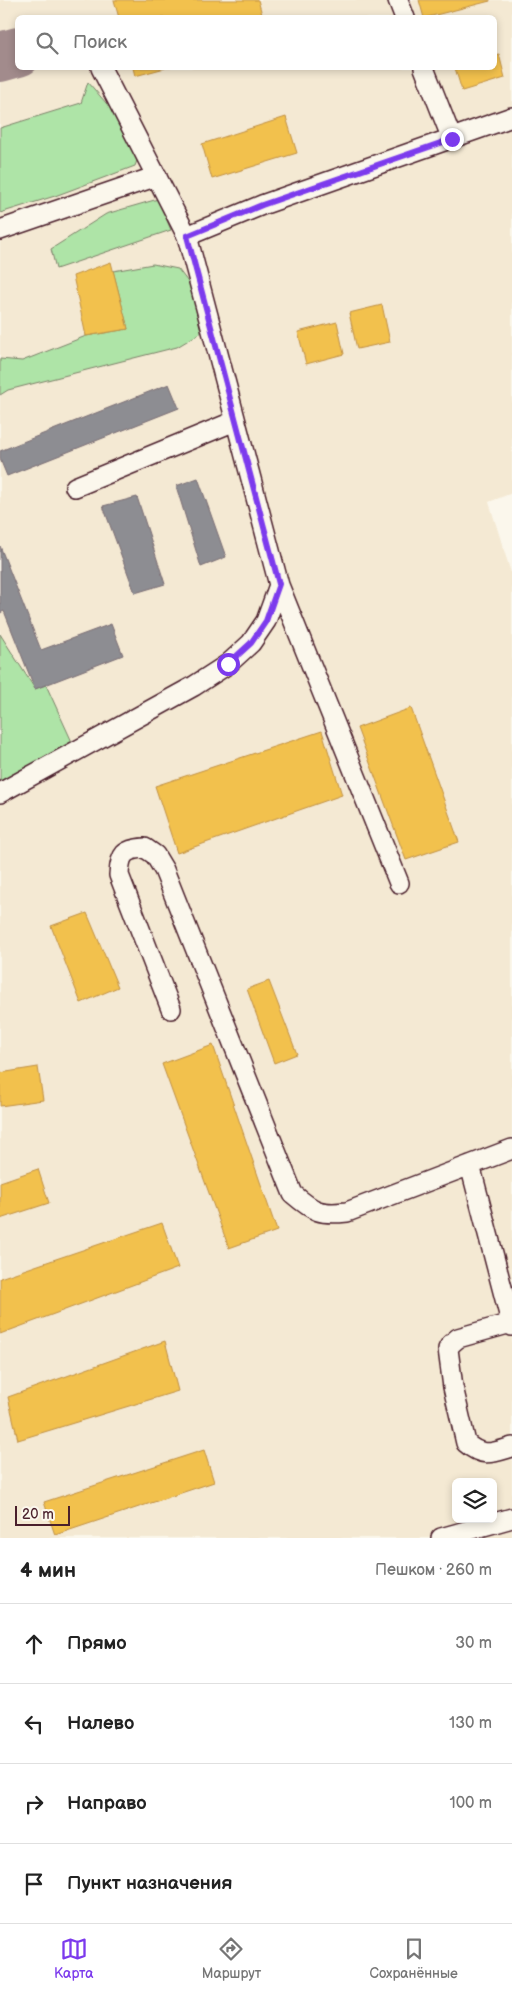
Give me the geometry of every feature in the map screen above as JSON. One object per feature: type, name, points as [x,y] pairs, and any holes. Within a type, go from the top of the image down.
[{"type":"lane","points":[[398,0],[404,15]]},
{"type":"lane","points":[[102,70],[187,236],[279,584],[399,883]]},
{"type":"lane","points":[[425,70],[452,139]]},
{"type":"lane","points":[[187,236],[262,205],[512,118]]},
{"type":"lane","points":[[0,230],[157,176]]},
{"type":"lane","points":[[74,487],[235,421]]},
{"type":"lane","points":[[0,793],[228,664],[251,643],[266,621],[279,584]]},
{"type":"lane","points":[[171,1009],[119,875],[119,861],[124,853],[132,849],[145,848],[155,855],[164,870],[293,1194],[308,1208],[326,1214],[347,1212],[512,1149]]},
{"type":"lane","points":[[470,1164],[512,1324],[458,1338],[451,1344],[448,1349],[453,1387],[466,1443],[480,1453],[488,1454],[512,1447]]},
{"type":"lane","points":[[441,1538],[512,1518]]},
{"type":"shaded area","points":[[0,0],[512,0],[512,493],[489,502],[512,576],[512,1538],[0,1538]]},
{"type":"green space","points":[[88,82],[125,125],[139,155],[135,166],[55,196],[0,213],[0,128],[81,103]]},
{"type":"green space","points":[[158,199],[171,230],[56,269],[51,249],[106,214]]},
{"type":"green space","points":[[153,264],[178,269],[191,286],[202,332],[177,347],[8,390],[0,395],[0,359],[22,361],[86,336],[128,329],[113,271]]},
{"type":"green space","points":[[0,634],[35,689],[46,685],[73,744],[0,783]]},
{"type":"building: Жильё","points":[[114,0],[258,0],[262,15],[118,15]]},
{"type":"building: Жильё","points":[[419,0],[490,0],[436,15],[423,15]]},
{"type":"building: Жильё","points":[[497,54],[499,54],[505,78],[462,91],[456,70],[497,70]]},
{"type":"building: Жильё","points":[[134,70],[158,70],[135,76]]},
{"type":"building: Жильё","points":[[286,117],[297,153],[212,179],[202,144]]},
{"type":"building: Жильё","points":[[111,262],[128,329],[86,336],[73,276]]},
{"type":"building: Жильё","points":[[382,305],[390,342],[357,349],[349,313]]},
{"type":"building: Жильё","points":[[337,322],[344,354],[306,364],[298,332]]},
{"type":"building: Жильё","points":[[411,708],[459,842],[406,860],[357,728]]},
{"type":"building: Жильё","points":[[322,731],[342,795],[177,853],[155,786]]},
{"type":"building: Жильё","points":[[87,913],[118,987],[81,1003],[51,926]]},
{"type":"building: Жильё","points":[[269,981],[297,1054],[274,1063],[247,989]]},
{"type":"building: Жильё","points":[[213,1045],[277,1231],[229,1248],[162,1064]]},
{"type":"building: Жильё","points":[[38,1067],[43,1100],[0,1106],[0,1073]]},
{"type":"building: Жильё","points":[[38,1169],[49,1203],[0,1219],[0,1182]]},
{"type":"building: Жильё","points":[[162,1223],[178,1268],[0,1334],[0,1278]]},
{"type":"building: Жильё","points":[[165,1341],[178,1391],[18,1440],[8,1397]]},
{"type":"building: Жильё","points":[[204,1450],[214,1482],[55,1535],[44,1502]]},
{"type":"building: Промзона","points":[[169,384],[179,408],[7,476],[0,459],[0,451]]},
{"type":"building: Промзона","points":[[198,478],[226,557],[201,567],[176,486]]},
{"type":"building: Промзона","points":[[137,497],[165,584],[135,593],[103,506]]},
{"type":"building: Промзона","points":[[0,546],[41,650],[111,624],[123,655],[35,689],[4,611],[0,613]]},
{"type":"taxiway","points":[[0,57],[15,53]]},
{"type":"route","points":[[228,664],[251,643],[266,621],[279,584],[187,236],[262,205],[452,139]]}]
